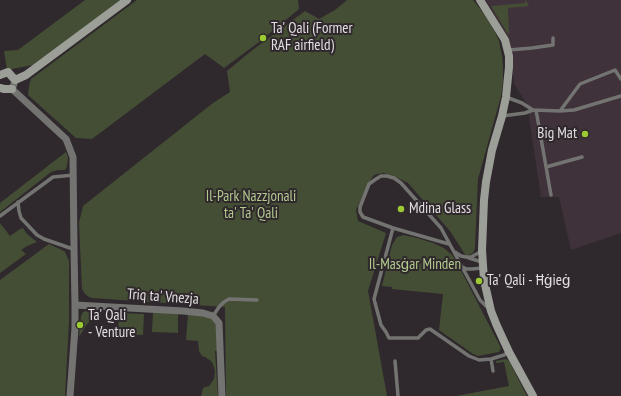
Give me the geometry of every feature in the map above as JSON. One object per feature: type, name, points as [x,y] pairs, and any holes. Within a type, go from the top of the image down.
[{"type":"main road","points":[[0,75],[8,72],[15,80],[26,75],[127,0]]},
{"type":"main road","points":[[483,0],[505,40],[509,56],[509,67],[506,97],[492,150],[486,182],[482,265],[491,311],[509,352],[533,396]]},
{"type":"main road","points":[[0,88],[12,89]]},
{"type":"street","points":[[15,80],[12,89],[66,139],[73,157],[75,328],[70,396]]},
{"type":"street","name":"Triq ta' Vnezja","points":[[75,305],[183,311],[203,313],[213,316],[219,323],[222,396]]},
{"type":"lane","points":[[507,50],[553,45],[553,38]]},
{"type":"lane","points":[[560,111],[580,84],[615,70],[621,79]]},
{"type":"lane","points":[[502,116],[535,110],[574,110],[621,96]]},
{"type":"lane","points":[[506,97],[535,110]]},
{"type":"lane","points":[[535,110],[551,195]]},
{"type":"lane","points":[[546,166],[582,157]]},
{"type":"lane","points":[[0,216],[53,177],[74,175]]},
{"type":"lane","points":[[449,244],[393,228],[363,217],[360,212],[360,207],[369,184],[381,176],[394,178],[401,183],[441,228],[480,300],[491,311]]},
{"type":"lane","points":[[18,202],[21,218],[37,235],[44,239],[74,249]]},
{"type":"lane","points":[[393,228],[374,299],[381,325],[389,338],[418,338],[426,330],[430,329],[469,356],[479,360],[491,359],[509,352]]},
{"type":"lane","points":[[466,257],[471,257],[482,250]]},
{"type":"lane","points":[[454,252],[482,265]]},
{"type":"lane","points":[[462,267],[472,269],[482,265]]},
{"type":"lane","points":[[213,316],[219,307],[229,299],[258,300]]},
{"type":"lane","points":[[491,359],[493,371]]},
{"type":"lane","points":[[396,361],[398,396]]},
{"type":"shaded area","points":[[486,0],[621,0],[621,233],[571,250],[559,197],[541,197],[527,104],[514,84],[509,39]]},
{"type":"green space","points":[[85,0],[124,0],[33,65],[7,70],[4,51],[18,50]]},
{"type":"green space","points":[[137,0],[298,0],[299,9],[259,42],[224,68],[205,54],[92,139],[76,138],[28,95],[31,79]]},
{"type":"green space","name":"Il-Park Nazzjonali ta' Ta' Qali","points":[[347,0],[473,0],[495,32],[499,41],[502,56],[503,81],[501,96],[478,179],[475,248],[473,253],[466,256],[450,231],[408,183],[394,176],[383,173],[374,175],[356,210],[358,221],[386,233],[368,291],[387,396],[226,396],[225,307],[89,297],[82,289],[79,223],[83,206],[213,103],[230,92],[227,71],[250,52],[305,11],[319,19],[335,10]]},
{"type":"green space","points":[[525,0],[529,6],[508,8],[508,34],[491,6],[525,3]]},
{"type":"green space","points":[[66,152],[68,157],[65,170],[51,172],[0,212],[0,203]]},
{"type":"green space","points":[[0,223],[10,236],[23,228],[27,234],[37,242],[21,250],[26,254],[0,273]]},
{"type":"green space","name":"Il-Masġar Minden","points":[[404,235],[433,243],[444,248],[452,255],[501,348],[499,352],[478,356],[439,330],[443,294],[392,289],[392,287],[382,286],[392,245],[397,237]]},
{"type":"green space","points":[[49,244],[65,252],[69,261],[69,321],[65,396],[0,396],[0,280]]},
{"type":"green space","points":[[97,311],[97,315],[92,318],[79,337],[81,316],[83,312]]},
{"type":"green space","points":[[153,312],[178,313],[178,333],[152,332]]},
{"type":"green space","points":[[119,313],[144,314],[143,335],[118,334]]},
{"type":"green space","points":[[188,314],[202,315],[210,318],[215,323],[217,328],[217,351],[215,351],[218,396],[201,396],[203,388],[209,386],[214,379],[215,371],[211,361],[202,356],[199,351],[198,341],[186,340]]},
{"type":"green space","points":[[506,359],[509,361],[527,396],[456,396],[509,386],[504,362],[496,363],[496,361]]},
{"type":"place","name":"Ta' Qali (Former RAF airfield)","points":[[263,38]]},
{"type":"place","name":"Big Mat","points":[[585,134]]},
{"type":"place","name":"Mdina Glass","points":[[401,209]]},
{"type":"place","name":"Ta' Qali - Ħġieġ","points":[[479,281]]},
{"type":"place","name":"Ta' Qali - Venture","points":[[80,325]]}]
